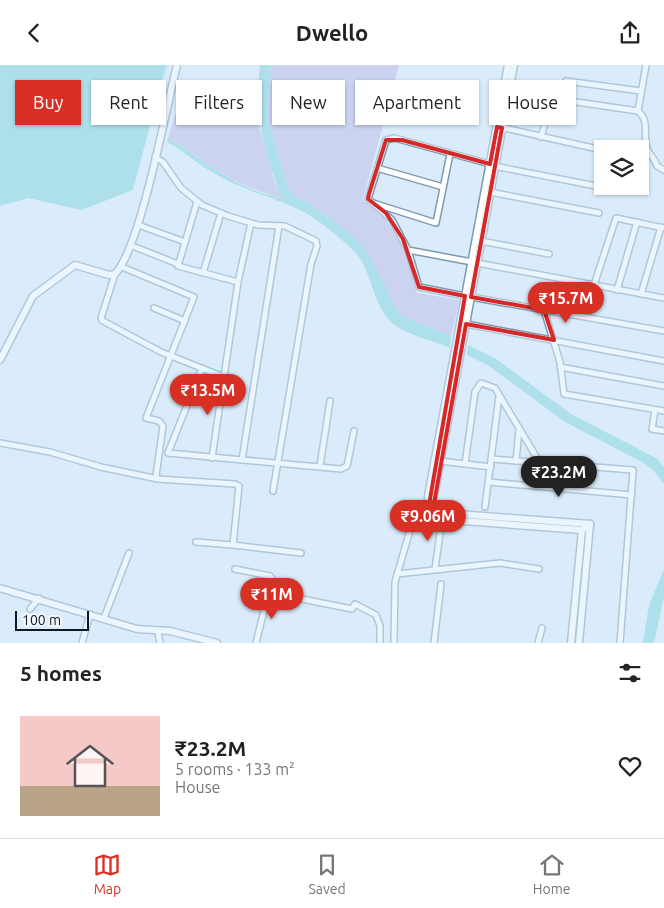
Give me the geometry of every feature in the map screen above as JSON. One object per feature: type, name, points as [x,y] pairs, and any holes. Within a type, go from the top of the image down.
[{"type":"street","points":[[177,65],[134,237],[122,267],[115,274],[101,318],[130,337],[224,377]]},
{"type":"street","points":[[431,510],[428,497],[468,297],[499,127],[508,65]]},
{"type":"street","points":[[511,80],[514,65]]},
{"type":"street","points":[[638,111],[646,65]]},
{"type":"street","points":[[576,82],[641,91]]},
{"type":"street","points":[[576,102],[638,111],[645,118],[646,140]]},
{"type":"street","points":[[542,137],[546,125]]},
{"type":"street","points":[[499,127],[594,148]]},
{"type":"street","points":[[594,186],[492,165],[390,138],[386,140],[368,199],[392,220],[408,250],[419,287],[664,331]]},
{"type":"street","points":[[649,150],[655,158],[657,166],[664,170]]},
{"type":"street","points":[[373,203],[436,223],[450,153]]},
{"type":"street","points":[[155,157],[163,162],[181,188],[197,202],[221,213],[251,223],[262,226],[285,226],[311,237],[317,246],[312,264],[273,491]]},
{"type":"street","points":[[474,264],[481,241],[490,193],[492,165]]},
{"type":"street","points":[[378,168],[443,187]]},
{"type":"street","points":[[490,193],[599,213]]},
{"type":"street","points":[[178,264],[197,202]]},
{"type":"street","points":[[203,273],[221,213]]},
{"type":"street","points":[[594,285],[615,219],[620,218],[662,228],[641,293]]},
{"type":"street","points":[[617,290],[638,222]]},
{"type":"street","points":[[212,458],[238,282],[251,223]]},
{"type":"street","points":[[141,226],[185,242]]},
{"type":"street","points":[[242,460],[279,226]]},
{"type":"street","points":[[481,241],[549,253]]},
{"type":"street","points":[[135,247],[178,264],[178,267],[238,282]]},
{"type":"street","points":[[408,250],[474,264],[664,298]]},
{"type":"street","points":[[0,360],[33,296],[62,274],[75,265],[109,275],[115,274]]},
{"type":"street","points":[[122,267],[194,297],[146,418],[159,421],[163,426],[156,476],[158,479]]},
{"type":"street","points":[[468,297],[466,324],[458,351],[431,516],[442,519],[582,530],[590,524]]},
{"type":"street","points":[[154,308],[185,321]]},
{"type":"street","points":[[544,310],[554,341],[564,394],[664,411]]},
{"type":"street","points":[[466,324],[664,361]]},
{"type":"street","points":[[560,367],[664,386]]},
{"type":"street","points":[[202,368],[168,453],[212,458],[278,461],[341,469],[347,466],[354,431]]},
{"type":"street","points":[[465,464],[478,385],[484,383],[495,388],[500,395],[540,463]]},
{"type":"street","points":[[485,507],[500,395]]},
{"type":"street","points":[[320,466],[330,401]]},
{"type":"street","points":[[655,409],[652,429],[664,431]]},
{"type":"street","points":[[516,461],[519,427]]},
{"type":"street","points":[[0,443],[50,451],[101,467],[158,479],[235,484],[239,486],[233,545]]},
{"type":"street","points":[[492,459],[634,470],[620,643]]},
{"type":"street","points":[[440,461],[490,467]]},
{"type":"street","points":[[488,482],[632,495]]},
{"type":"street","points":[[394,643],[394,584],[413,520],[431,510],[446,513],[590,524]]},
{"type":"street","points":[[435,569],[442,519]]},
{"type":"street","points":[[579,643],[590,524]]},
{"type":"street","points":[[571,643],[582,530]]},
{"type":"street","points":[[196,542],[301,553]]},
{"type":"street","points":[[104,618],[129,553]]},
{"type":"street","points":[[397,574],[500,563],[539,569]]},
{"type":"street","points":[[235,569],[271,577],[256,643]]},
{"type":"street","points":[[434,643],[441,584]]},
{"type":"street","points":[[0,588],[39,598],[137,629],[170,631],[218,643]]},
{"type":"street","points":[[267,592],[352,609],[355,604],[376,615],[380,627],[380,643]]},
{"type":"street","points":[[30,609],[39,598]]},
{"type":"street","points":[[83,643],[90,614]]},
{"type":"street","points":[[538,643],[542,628]]},
{"type":"street","points":[[158,631],[160,643]]},
{"type":"highlighted area","points":[[497,127],[502,128],[471,297],[544,310],[554,340],[466,324],[433,509],[428,511],[465,296],[419,287],[403,239],[386,213],[368,199],[386,140],[402,140],[490,164]]},
{"type":"shaded area","points":[[0,65],[166,65],[162,80],[91,80],[91,125],[150,125],[133,190],[81,210],[28,198],[0,206]]},
{"type":"shaded area","points":[[260,65],[271,65],[267,117],[288,189],[297,198],[308,203],[345,229],[363,246],[378,271],[395,308],[404,317],[451,336],[450,348],[411,334],[391,322],[379,304],[363,263],[357,254],[322,224],[304,212],[228,181],[167,142],[168,138],[235,181],[259,192],[282,199],[262,134],[262,80],[258,80]]},
{"type":"shaded area","points":[[271,65],[399,65],[395,80],[355,80],[355,125],[383,125],[363,199],[393,229],[409,265],[417,293],[460,300],[451,336],[404,317],[395,308],[345,229],[308,203],[297,198],[288,189],[267,117]]},
{"type":"shaded area","points":[[176,113],[176,125],[259,125],[274,180],[283,200],[228,177],[168,138]]},
{"type":"shaded area","points":[[468,345],[495,358],[571,414],[656,458],[664,467],[664,484],[653,470],[642,462],[565,422],[489,366],[467,355]]},
{"type":"shaded area","points":[[664,569],[664,597],[654,643],[643,643],[649,605]]},
{"type":"waterway","points":[[164,75],[167,65]]}]
